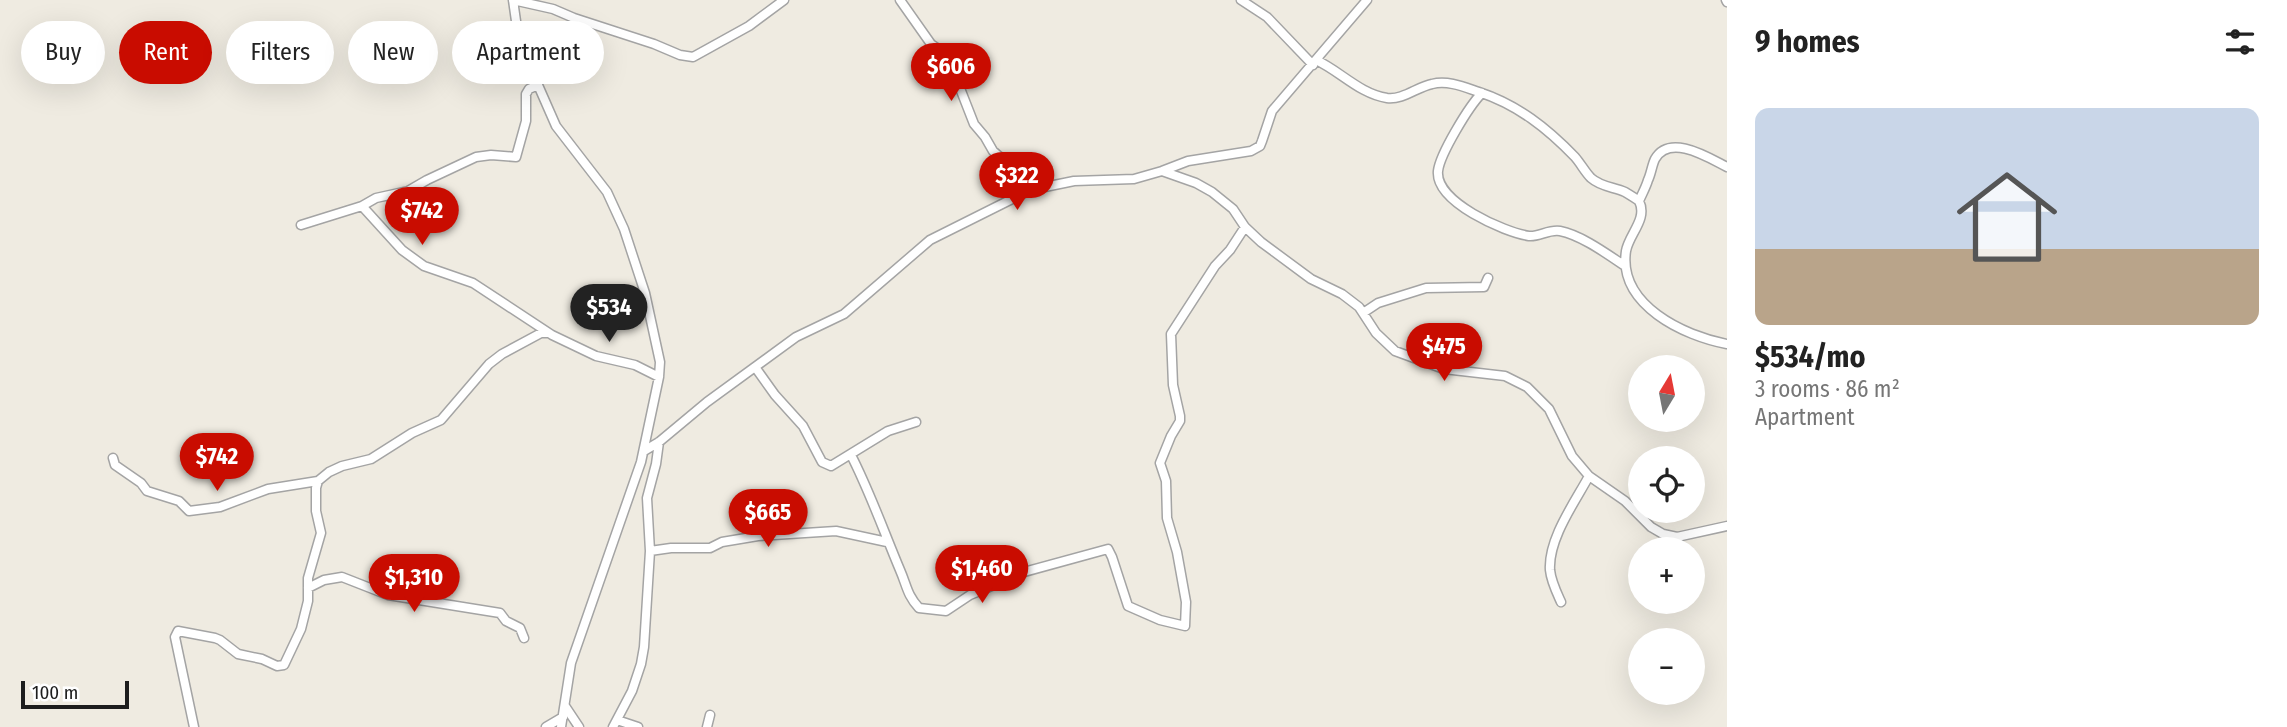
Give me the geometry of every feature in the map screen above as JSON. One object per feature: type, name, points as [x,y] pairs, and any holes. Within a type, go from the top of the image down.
[{"type":"street","points":[[561,727],[571,663],[644,451],[659,377],[658,348],[645,293],[624,229],[607,192],[556,126],[518,35],[513,0],[553,9],[680,55],[693,57],[750,26],[785,0]]},
{"type":"street","points":[[900,0],[931,44],[947,55],[974,124],[993,151],[1001,158],[1029,166],[1032,179],[1030,190]]},
{"type":"street","points":[[1241,0],[1267,17],[1315,62],[1333,68],[1357,86],[1385,98],[1393,98],[1439,83],[1450,83],[1517,107],[1547,128],[1599,184],[1625,192],[1639,201]]},
{"type":"street","points":[[644,451],[796,337],[844,314],[930,240],[1030,190],[1074,181],[1134,178],[1162,172],[1188,162],[1240,154],[1259,146],[1272,111],[1367,0]]},
{"type":"street","points":[[300,225],[362,206],[376,198],[408,191],[476,157],[516,157],[526,121],[526,94],[529,89],[538,85]]},
{"type":"street","points":[[1482,93],[1471,104],[1441,161],[1438,172],[1439,179],[1454,201],[1478,217],[1509,231],[1531,236],[1551,231],[1563,232],[1600,249],[1625,266]]},
{"type":"street","points":[[1727,167],[1677,147],[1662,151],[1655,159],[1639,201],[1642,213],[1628,243],[1625,266],[1628,282],[1639,298],[1657,314],[1699,338],[1727,344]]},
{"type":"street","points":[[1162,172],[1196,183],[1212,192],[1233,209],[1245,227],[1294,268],[1342,294],[1359,307],[1376,333],[1395,351],[1444,369],[1505,376],[1527,387],[1549,409],[1572,456],[1589,476],[1625,501],[1651,527],[1663,534],[1677,537],[1727,526]]},
{"type":"street","points":[[362,206],[402,250],[424,266],[473,283],[547,333],[596,356],[635,365],[659,377]]},
{"type":"street","points":[[851,455],[902,574],[906,592],[919,608],[946,611],[970,595],[1013,575],[1108,550],[1128,606],[1160,620],[1185,626],[1186,602],[1177,552],[1167,517],[1166,481],[1160,463],[1180,421],[1173,385],[1171,334],[1215,266],[1230,250],[1245,227]]},
{"type":"street","points":[[1363,313],[1378,303],[1426,288],[1483,287],[1488,278]]},
{"type":"street","points":[[113,458],[115,466],[141,482],[147,491],[179,501],[189,511],[220,507],[268,489],[318,481],[342,466],[371,459],[412,433],[441,420],[489,364],[541,333],[547,333]]},
{"type":"street","points":[[755,367],[775,395],[803,426],[822,462],[831,466],[888,431],[916,422]]},
{"type":"street","points":[[638,727],[615,723],[632,691],[643,656],[650,551],[647,498],[659,442]]},
{"type":"street","points":[[1561,602],[1551,575],[1553,551],[1560,528],[1589,476]]},
{"type":"street","points":[[194,727],[176,633],[183,631],[215,638],[238,654],[281,666],[287,660],[302,629],[308,578],[321,533],[316,511],[318,481]]},
{"type":"street","points":[[650,551],[709,548],[722,542],[758,536],[836,531],[887,542]]},
{"type":"street","points":[[308,588],[324,580],[342,577],[388,595],[500,613],[506,621],[520,628],[524,638]]},
{"type":"street","points":[[564,706],[579,727]]},
{"type":"street","points":[[707,727],[710,715]]},
{"type":"street","points":[[546,727],[563,717]]}]
